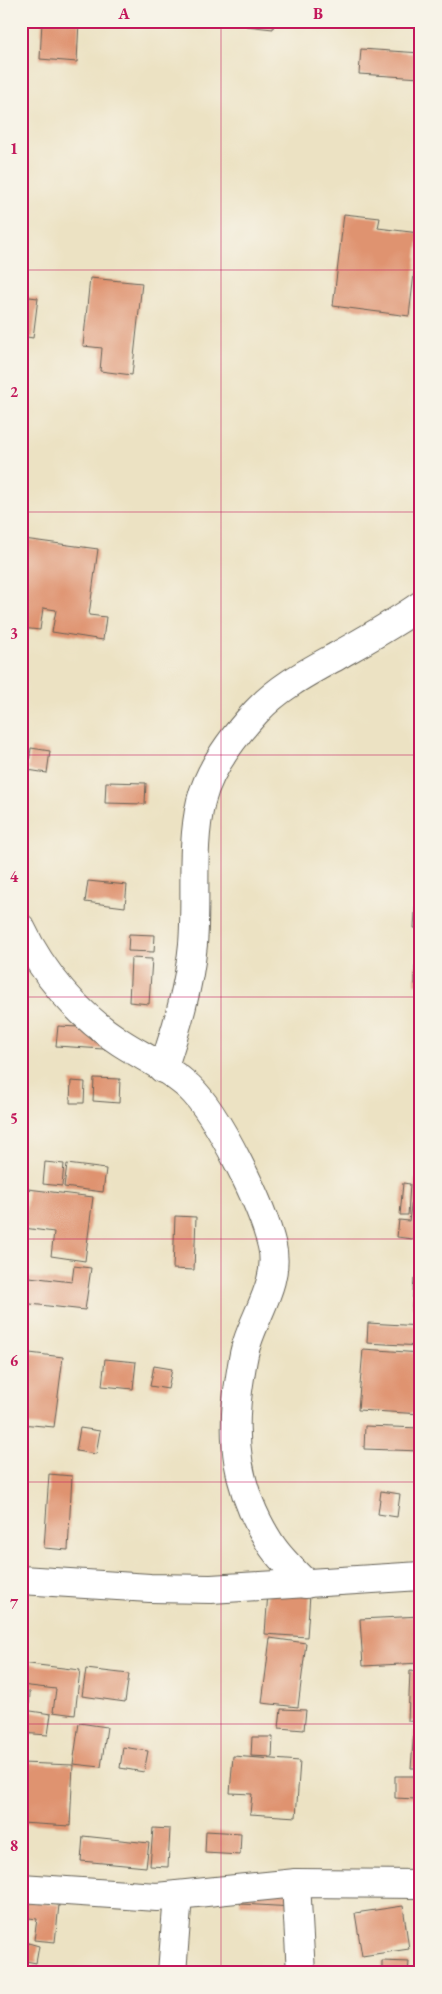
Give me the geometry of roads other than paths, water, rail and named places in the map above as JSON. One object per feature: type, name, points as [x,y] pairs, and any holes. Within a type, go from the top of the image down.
[{"type":"street","points":[[163,1068],[183,1007],[188,981],[193,943],[198,824],[202,801],[211,775],[257,711],[290,682],[421,606]]},
{"type":"street","points":[[21,928],[52,978],[88,1019],[120,1043],[163,1068],[189,1087],[210,1113],[261,1212],[272,1246],[274,1269],[246,1344],[238,1392],[234,1433],[240,1475],[253,1514],[271,1545],[306,1584]]},
{"type":"street","points":[[21,1580],[211,1589],[421,1576]]},
{"type":"street","points":[[21,1888],[157,1897],[296,1883],[421,1884]]},
{"type":"street","points":[[296,1883],[300,1973]]},
{"type":"street","points":[[172,1973],[178,1896]]}]
